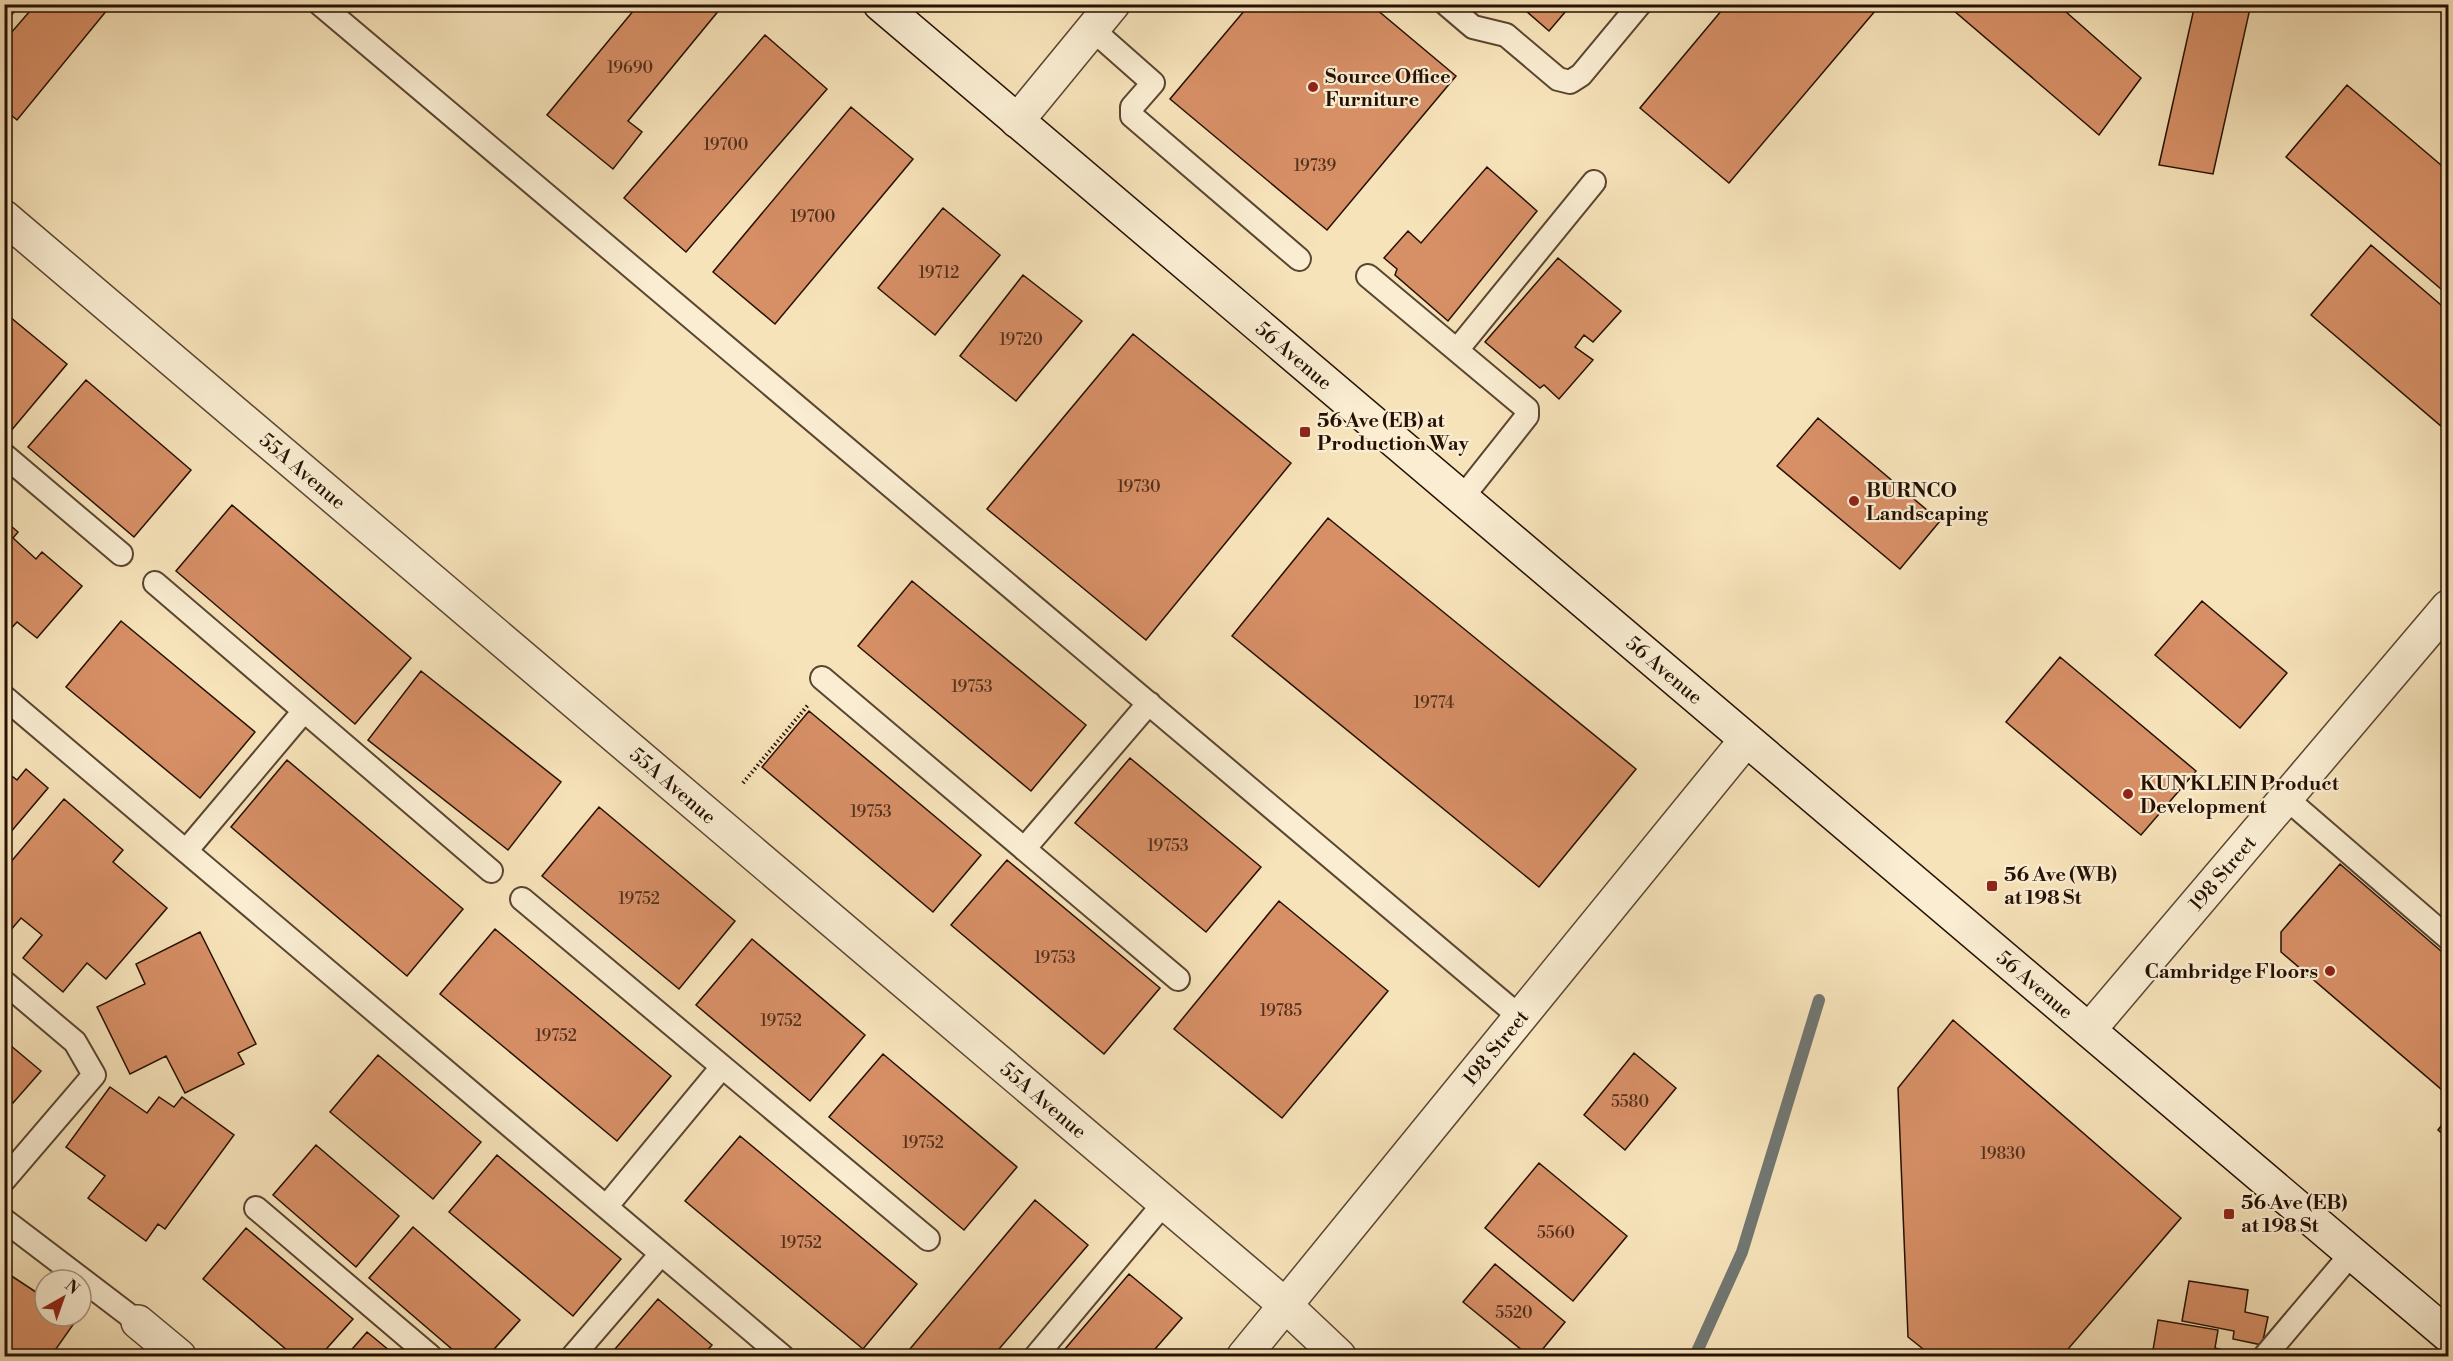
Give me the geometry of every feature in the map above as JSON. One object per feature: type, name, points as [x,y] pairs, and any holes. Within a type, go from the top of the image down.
[{"type":"street","name":"56 Avenue","points":[[880,4],[2448,1335]]},
{"type":"street","points":[[1017,122],[1113,4]]},
{"type":"street","name":"55A Avenue","points":[[4,217],[1286,1305],[1339,1356]]},
{"type":"street","name":"198 Street","points":[[2089,1030],[2448,607]]},
{"type":"street","name":"198 Street","points":[[1244,1356],[1746,740]]},
{"type":"street","points":[[138,1322],[179,1356]]},
{"type":"lane","points":[[320,4],[1520,1017]]},
{"type":"lane","points":[[1446,4],[1473,27],[1506,35],[1558,78],[1570,82],[1581,75],[1640,4]]},
{"type":"lane","points":[[1093,30],[1153,83],[1132,107],[1132,116],[1299,259]]},
{"type":"lane","points":[[1457,350],[1594,182]]},
{"type":"lane","points":[[1368,276],[1527,409],[1527,417],[1461,498]]},
{"type":"lane","points":[[4,455],[120,554]]},
{"type":"lane","points":[[155,583],[491,872]]},
{"type":"lane","points":[[824,680],[1178,979]]},
{"type":"lane","points":[[4,697],[782,1356]]},
{"type":"lane","points":[[1024,849],[1149,704]]},
{"type":"lane","points":[[186,851],[304,711]]},
{"type":"lane","points":[[2286,798],[2448,938]]},
{"type":"lane","points":[[522,899],[928,1239]]},
{"type":"lane","points":[[4,982],[75,1042],[94,1075],[4,1180]]},
{"type":"lane","points":[[606,1208],[722,1067]]},
{"type":"lane","points":[[1036,1356],[1165,1202]]},
{"type":"lane","points":[[256,1208],[430,1356]]},
{"type":"lane","points":[[4,1220],[138,1322]]},
{"type":"lane","points":[[2265,1356],[2352,1253]]},
{"type":"lane","points":[[573,1356],[661,1254]]},
{"type":"path","points":[[743,783],[824,680]]},
{"type":"building","points":[[36,4],[112,4],[17,120],[4,109],[4,41]]},
{"type":"building","points":[[639,4],[714,4],[720,9],[628,121],[642,132],[613,169],[547,115]]},
{"type":"building","points":[[1250,4],[1370,4],[1456,76],[1327,230],[1170,99]]},
{"type":"building","points":[[1518,4],[1572,4],[1549,31]]},
{"type":"building","points":[[1727,4],[1881,4],[1729,183],[1640,108]]},
{"type":"building","points":[[1946,4],[2057,4],[2141,78],[2099,135]]},
{"type":"building","points":[[2195,4],[2251,4],[2213,174],[2159,165]]},
{"type":"building","points":[[765,35],[827,89],[686,252],[624,198]]},
{"type":"building","points":[[2347,85],[2448,171],[2448,295],[2286,157]]},
{"type":"building","points":[[851,107],[913,159],[775,324],[713,272]]},
{"type":"building","points":[[1487,167],[1537,211],[1448,321],[1395,275],[1397,269],[1384,258],[1408,231],[1421,243]]},
{"type":"building","points":[[943,208],[1000,255],[935,335],[878,288]]},
{"type":"building","points":[[2371,245],[2448,311],[2448,432],[2311,315]]},
{"type":"building","points":[[1558,258],[1621,311],[1593,342],[1584,335],[1575,347],[1593,360],[1559,399],[1544,385],[1540,388],[1485,342]]},
{"type":"building","points":[[1023,275],[1082,321],[1016,401],[960,356]]},
{"type":"building","points":[[4,312],[67,364],[10,432],[4,428]]},
{"type":"building","points":[[1133,334],[1291,463],[1146,640],[987,509]]},
{"type":"building","points":[[86,380],[191,470],[134,537],[28,447]]},
{"type":"building","points":[[1818,418],[1940,521],[1900,569],[1777,466]]},
{"type":"building","points":[[232,505],[411,658],[355,724],[176,571]]},
{"type":"building","points":[[1328,518],[1636,769],[1539,887],[1232,636]]},
{"type":"building","points":[[4,520],[18,532],[13,538],[36,559],[42,552],[82,586],[37,638],[17,622],[4,636]]},
{"type":"building","points":[[912,581],[1086,725],[1031,791],[858,646]]},
{"type":"building","points":[[2202,601],[2287,673],[2240,728],[2155,655]]},
{"type":"building","points":[[121,621],[255,732],[200,798],[66,687]]},
{"type":"building","points":[[2060,657],[2196,771],[2141,835],[2006,722]]},
{"type":"building","points":[[421,671],[561,782],[508,850],[368,740]]},
{"type":"building","points":[[809,711],[981,855],[933,912],[762,767]]},
{"type":"building","points":[[1130,758],[1261,867],[1206,932],[1075,823]]},
{"type":"building","points":[[287,760],[463,909],[407,976],[231,827]]},
{"type":"building","points":[[26,769],[48,788],[4,840],[4,770],[17,780]]},
{"type":"building","points":[[64,799],[123,850],[113,862],[167,908],[106,979],[87,963],[63,992],[23,958],[42,935],[21,918],[4,938],[4,870]]},
{"type":"building","points":[[599,807],[735,921],[679,989],[542,876]]},
{"type":"building","points":[[1007,860],[1160,988],[1104,1054],[951,925]]},
{"type":"building","points":[[2340,864],[2448,957],[2448,1095],[2281,952],[2281,932]]},
{"type":"building","points":[[1279,901],[1388,991],[1282,1118],[1174,1029]]},
{"type":"building","points":[[495,929],[671,1076],[617,1141],[440,994]]},
{"type":"building","points":[[200,932],[256,1044],[238,1053],[244,1064],[185,1093],[166,1056],[130,1074],[97,1007],[145,984],[136,964]]},
{"type":"building","points":[[752,939],[865,1035],[810,1101],[696,1005]]},
{"type":"building","points":[[1953,1020],[2181,1218],[2062,1356],[1932,1356],[1908,1337],[1898,1088]]},
{"type":"building","points":[[4,1040],[41,1071],[13,1103],[4,1095]]},
{"type":"building","points":[[1634,1053],[1676,1088],[1625,1150],[1584,1115]]},
{"type":"building","points":[[883,1054],[1017,1167],[964,1230],[829,1117]]},
{"type":"building","points":[[378,1055],[481,1142],[433,1199],[330,1112]]},
{"type":"building","points":[[110,1087],[147,1113],[159,1097],[174,1107],[182,1097],[234,1135],[165,1229],[158,1224],[146,1241],[88,1198],[105,1176],[66,1147]]},
{"type":"building","points":[[2448,1117],[2448,1139],[2438,1130]]},
{"type":"building","points":[[740,1136],[917,1284],[863,1349],[685,1201]]},
{"type":"building","points":[[316,1145],[399,1216],[356,1267],[273,1195]]},
{"type":"building","points":[[497,1155],[621,1259],[573,1316],[449,1212]]},
{"type":"building","points":[[1539,1163],[1627,1236],[1573,1301],[1485,1228]]},
{"type":"building","points":[[1035,1200],[1088,1245],[993,1356],[904,1356]]},
{"type":"building","points":[[413,1227],[520,1320],[488,1356],[460,1356],[369,1278]]},
{"type":"building","points":[[246,1228],[353,1319],[320,1356],[294,1356],[203,1279]]},
{"type":"building","points":[[1495,1264],[1565,1322],[1537,1356],[1529,1356],[1463,1302]]},
{"type":"building","points":[[4,1271],[33,1290],[33,1328],[71,1328],[51,1356],[4,1356]]},
{"type":"building","points":[[1129,1274],[1182,1318],[1149,1356],[1059,1356]]},
{"type":"building","points":[[2189,1281],[2248,1290],[2245,1312],[2268,1317],[2262,1345],[2233,1339],[2234,1331],[2182,1321]]},
{"type":"building","points":[[658,1299],[712,1345],[702,1356],[609,1356]]},
{"type":"building","points":[[2158,1320],[2218,1330],[2215,1348],[2238,1354],[2237,1356],[2152,1356]]},
{"type":"building","points":[[367,1332],[396,1356],[346,1356]]},
{"type":"waterway","points":[[1695,1356],[1742,1252],[1819,1000]]},
{"type":"place","name":"Source Office Furniture","points":[[1313,87]]},
{"type":"place","name":"56 Ave (EB) at Production Way","points":[[1305,432]]},
{"type":"place","name":"BURNCO Landscaping","points":[[1854,501]]},
{"type":"place","name":"KUN KLEIN Product Development","points":[[2128,794]]},
{"type":"place","name":"56 Ave (WB) at 198 St","points":[[1992,886]]},
{"type":"place","name":"Cambridge Floors","points":[[2330,971]]},
{"type":"place","name":"56 Ave (EB) at 198 St","points":[[2229,1214]]}]
